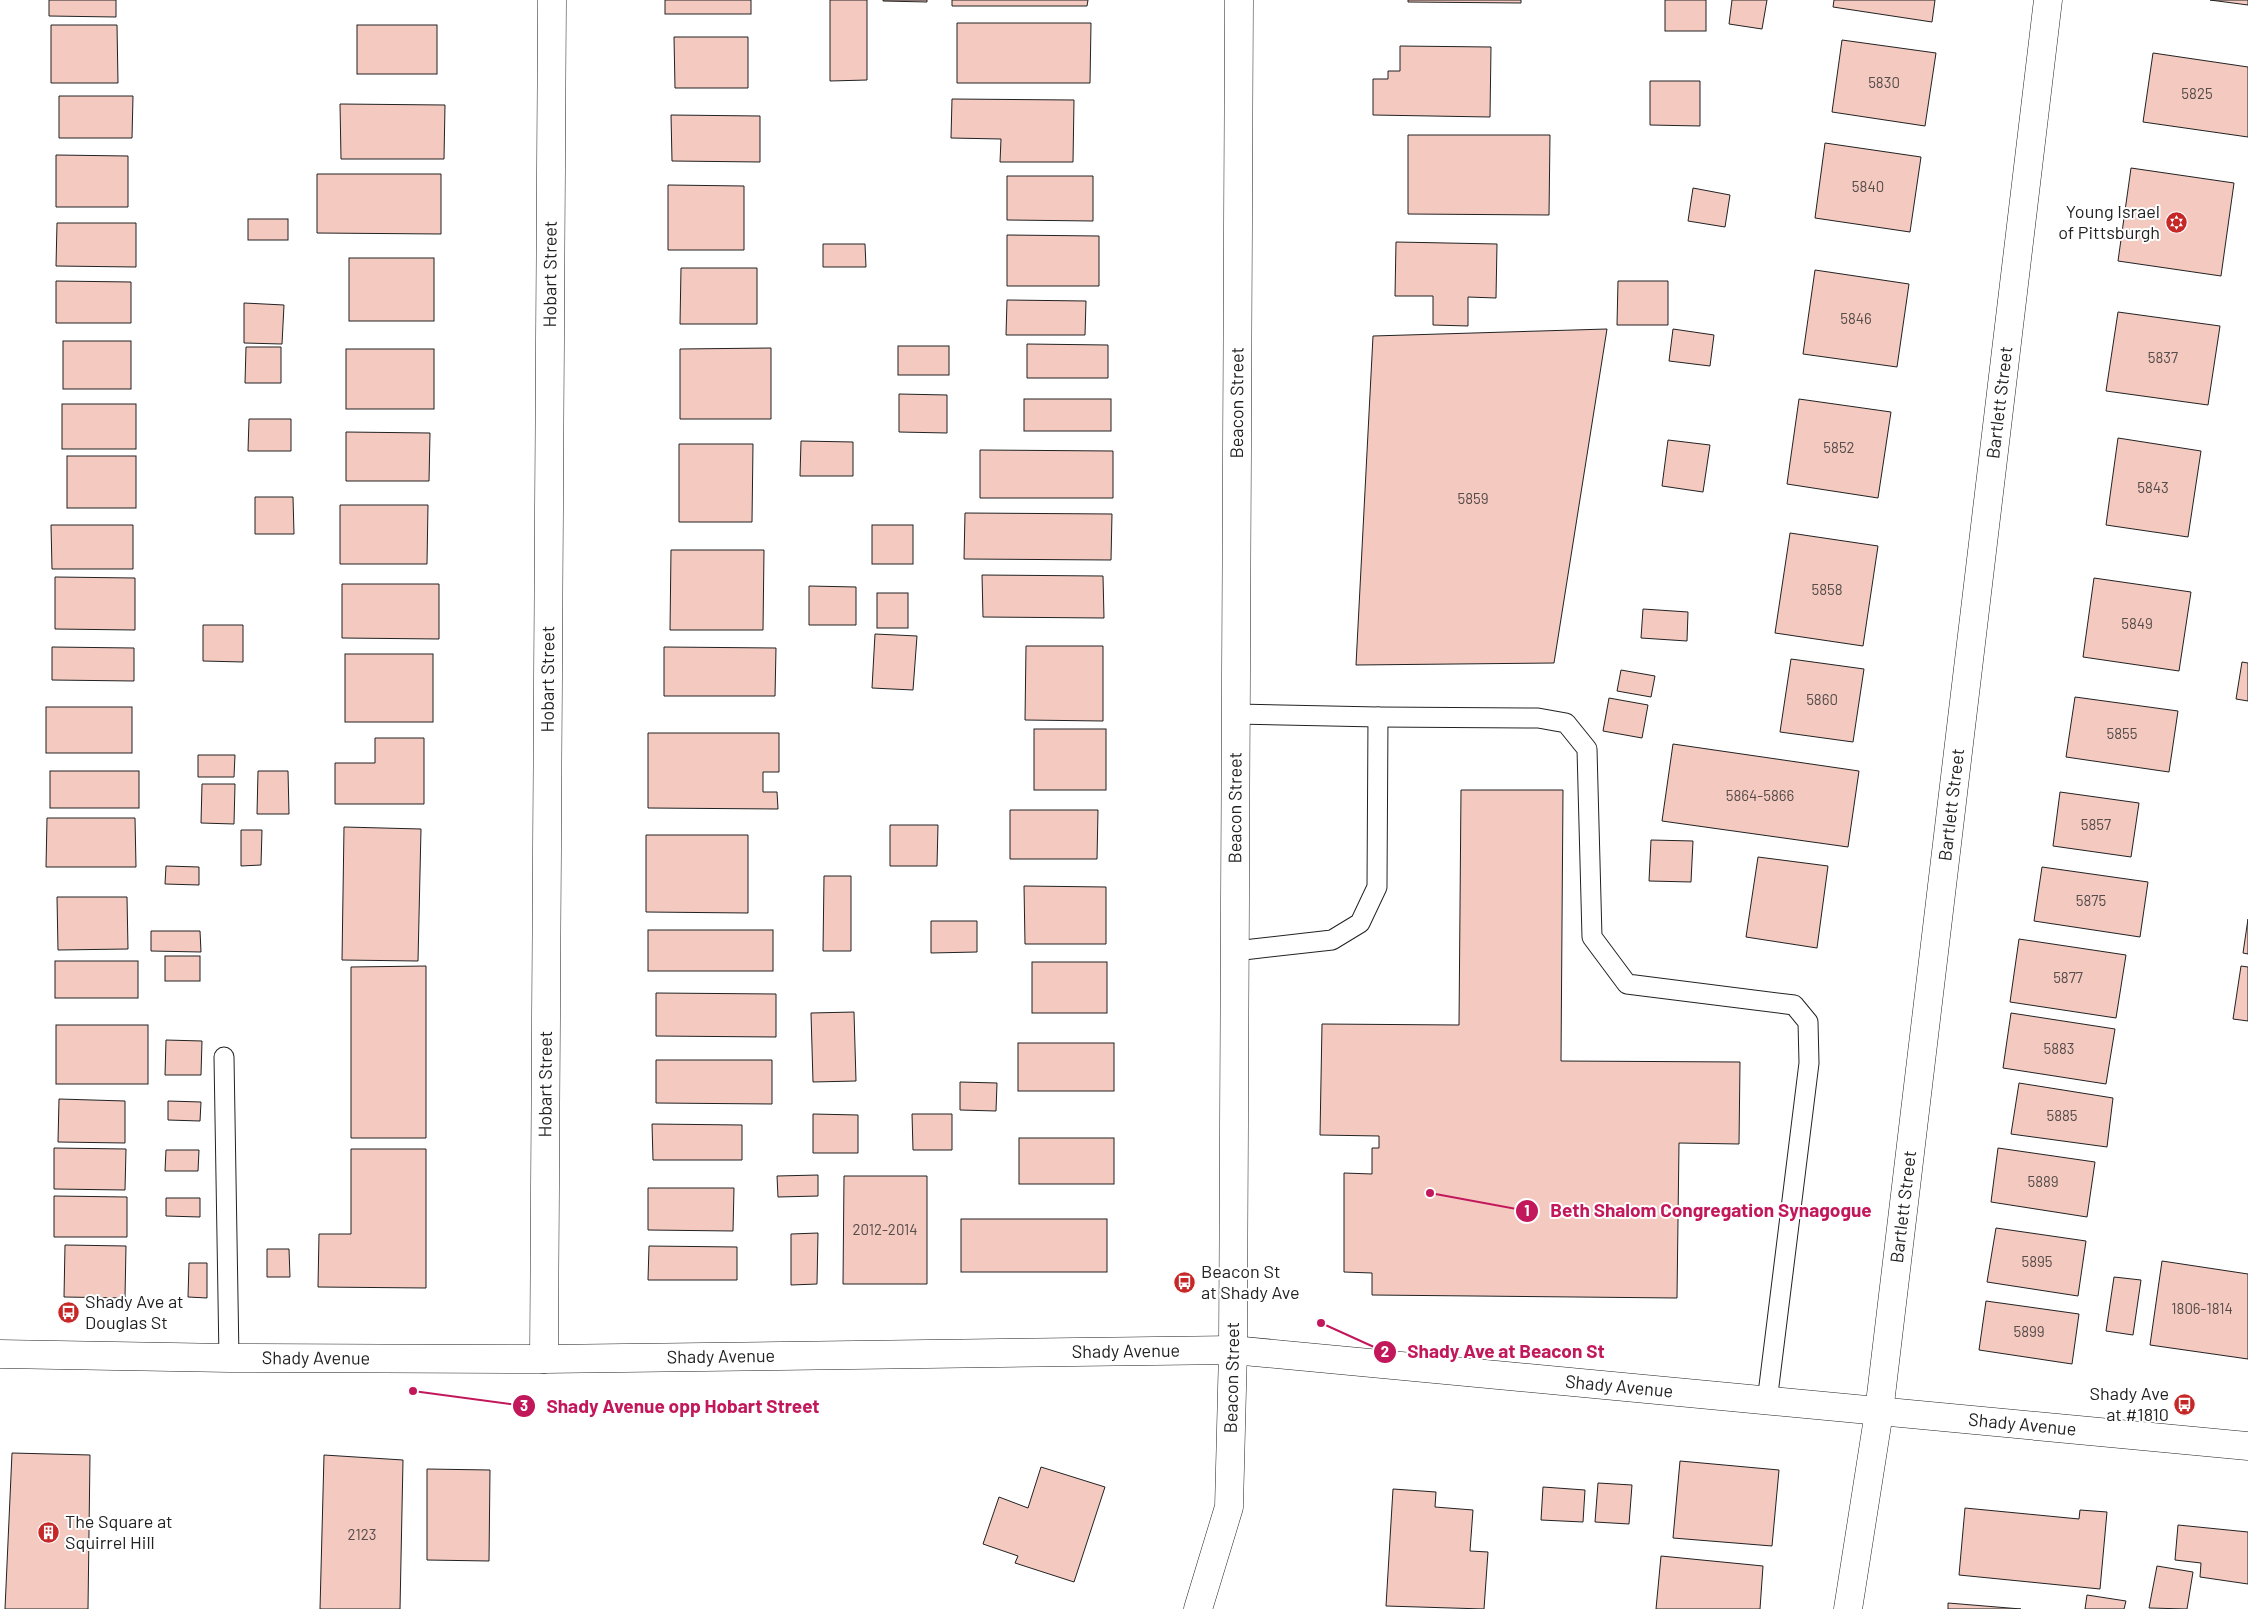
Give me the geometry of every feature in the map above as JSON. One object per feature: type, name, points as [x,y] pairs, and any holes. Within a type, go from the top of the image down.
[{"type":"main road","name":"Hobart Street","points":[[544,1359],[552,0]]},
{"type":"main road","name":"Beacon Street","points":[[1198,1609],[1229,1507],[1233,1350],[1239,0]]},
{"type":"main road","name":"Bartlett Street","points":[[1848,1609],[1879,1412],[2048,0]]},
{"type":"main road","name":"Shady Avenue","points":[[0,1354],[229,1358],[544,1359],[1233,1350],[2248,1446]]},
{"type":"lane","points":[[1236,714],[1538,718],[1566,723],[1587,749],[1592,937],[1627,984],[1794,1005],[1808,1022],[1809,1063],[1767,1402]]},
{"type":"lane","points":[[1235,951],[1332,940],[1360,923],[1377,887],[1378,717]]},
{"type":"lane","points":[[224,1056],[229,1358]]},
{"type":"building","points":[[49,0],[116,0],[116,17],[49,16]]},
{"type":"building","points":[[665,0],[751,0],[751,14],[665,14]]},
{"type":"building","points":[[830,0],[867,0],[867,80],[830,81]]},
{"type":"building","points":[[927,0],[927,2],[883,1]]},
{"type":"building","points":[[952,0],[1088,0],[1087,6],[952,6]]},
{"type":"building","points":[[1408,0],[1521,0],[1521,3],[1408,2]]},
{"type":"building","points":[[1665,0],[1706,0],[1706,31],[1665,31]]},
{"type":"building","points":[[1732,0],[1767,0],[1762,29],[1729,24]]},
{"type":"building","points":[[1834,0],[1935,0],[1932,22],[1833,7]]},
{"type":"building","points":[[2210,0],[2248,0],[2248,5]]},
{"type":"building","points":[[957,23],[1091,23],[1090,83],[957,83]]},
{"type":"building","points":[[51,25],[117,25],[118,83],[51,83]]},
{"type":"building","points":[[357,25],[437,25],[437,74],[357,74]]},
{"type":"building","points":[[674,37],[748,37],[748,88],[675,88]]},
{"type":"building","points":[[1842,40],[1936,53],[1925,126],[1832,112]]},
{"type":"building","points":[[1400,46],[1491,47],[1490,117],[1373,115],[1373,79],[1388,79],[1388,71],[1400,71]]},
{"type":"building","points":[[2153,53],[2248,67],[2248,137],[2143,122]]},
{"type":"building","points":[[1650,81],[1700,81],[1700,126],[1650,125]]},
{"type":"building","points":[[59,96],[133,96],[132,138],[59,138]]},
{"type":"building","points":[[952,99],[1074,100],[1073,162],[1000,162],[1001,139],[951,138]]},
{"type":"building","points":[[340,104],[445,105],[444,159],[341,159]]},
{"type":"building","points":[[671,115],[760,116],[760,162],[672,161]]},
{"type":"building","points":[[1408,135],[1550,135],[1549,215],[1408,214]]},
{"type":"building","points":[[1825,143],[1921,157],[1910,232],[1815,218]]},
{"type":"building","points":[[56,155],[128,156],[128,207],[56,207]]},
{"type":"building","name":"Young Israel of Pittsburgh","points":[[2131,168],[2234,183],[2221,276],[2118,261]]},
{"type":"building","points":[[317,174],[441,174],[441,234],[317,233]]},
{"type":"building","points":[[1007,176],[1093,176],[1093,221],[1007,220]]},
{"type":"building","points":[[668,185],[744,186],[744,250],[668,250]]},
{"type":"building","points":[[1693,188],[1730,195],[1725,227],[1688,221]]},
{"type":"building","points":[[248,219],[288,219],[288,240],[248,240]]},
{"type":"building","points":[[57,223],[136,223],[136,267],[56,266]]},
{"type":"building","points":[[1007,235],[1099,236],[1099,286],[1007,286]]},
{"type":"building","points":[[1396,242],[1497,244],[1496,298],[1468,297],[1468,326],[1433,325],[1433,296],[1395,296]]},
{"type":"building","points":[[823,244],[865,244],[866,267],[823,267]]},
{"type":"building","points":[[349,258],[434,258],[434,321],[349,321]]},
{"type":"building","points":[[681,268],[757,268],[757,324],[680,324]]},
{"type":"building","points":[[1815,270],[1909,284],[1897,367],[1803,354]]},
{"type":"building","points":[[56,281],[131,282],[131,323],[56,323]]},
{"type":"building","points":[[1618,281],[1668,281],[1668,325],[1617,325]]},
{"type":"building","points":[[1007,300],[1086,301],[1085,335],[1006,335]]},
{"type":"building","points":[[244,303],[284,305],[282,344],[244,343]]},
{"type":"building","points":[[2118,312],[2220,326],[2208,405],[2106,391]]},
{"type":"building","points":[[1607,329],[1554,663],[1356,665],[1373,336]]},
{"type":"building","points":[[1673,329],[1714,335],[1710,366],[1669,361]]},
{"type":"building","points":[[63,341],[131,341],[131,389],[63,389]]},
{"type":"building","points":[[1027,344],[1108,345],[1108,378],[1027,378]]},
{"type":"building","points":[[898,346],[949,346],[949,375],[898,375]]},
{"type":"building","points":[[246,347],[281,347],[281,383],[245,383]]},
{"type":"building","points":[[771,348],[771,419],[680,419],[680,349]]},
{"type":"building","points":[[346,349],[434,349],[434,409],[346,409]]},
{"type":"building","points":[[899,394],[947,395],[947,433],[899,432]]},
{"type":"building","points":[[1024,399],[1111,399],[1111,431],[1024,431]]},
{"type":"building","points":[[1799,399],[1891,412],[1878,498],[1787,484]]},
{"type":"building","points":[[62,404],[136,404],[136,449],[62,449]]},
{"type":"building","points":[[249,419],[291,419],[291,451],[248,451]]},
{"type":"building","points":[[346,432],[430,433],[429,481],[346,481]]},
{"type":"building","points":[[2118,438],[2201,451],[2188,537],[2106,525]]},
{"type":"building","points":[[1668,440],[1710,445],[1703,492],[1662,486]]},
{"type":"building","points":[[801,441],[853,442],[853,476],[800,476]]},
{"type":"building","points":[[679,444],[753,444],[752,522],[679,522]]},
{"type":"building","points":[[980,450],[1113,451],[1113,498],[980,498]]},
{"type":"building","points":[[67,456],[136,456],[136,508],[67,508]]},
{"type":"building","points":[[255,497],[293,497],[294,534],[255,534]]},
{"type":"building","points":[[340,505],[428,505],[427,564],[340,564]]},
{"type":"building","points":[[965,513],[1112,514],[1111,560],[964,559]]},
{"type":"building","points":[[51,525],[133,525],[133,569],[52,569]]},
{"type":"building","points":[[872,525],[913,525],[913,564],[872,564]]},
{"type":"building","points":[[1790,533],[1878,546],[1863,646],[1775,633]]},
{"type":"building","points":[[671,550],[764,550],[763,630],[670,630]]},
{"type":"building","points":[[982,575],[1103,576],[1104,618],[983,617]]},
{"type":"building","points":[[55,577],[135,578],[135,630],[55,629]]},
{"type":"building","points":[[2094,578],[2191,592],[2179,671],[2083,657]]},
{"type":"building","points":[[342,584],[439,584],[439,639],[342,638]]},
{"type":"building","points":[[809,586],[856,587],[856,625],[809,625]]},
{"type":"building","points":[[877,593],[908,593],[908,628],[877,628]]},
{"type":"building","points":[[1643,609],[1688,612],[1687,641],[1641,638]]},
{"type":"building","points":[[203,625],[243,625],[243,662],[203,661]]},
{"type":"building","points":[[875,634],[917,636],[913,690],[872,688]]},
{"type":"building","points":[[1026,646],[1103,646],[1103,721],[1025,720]]},
{"type":"building","points":[[52,647],[134,648],[134,681],[52,680]]},
{"type":"building","points":[[664,647],[776,648],[775,696],[664,696]]},
{"type":"building","points":[[345,654],[433,654],[433,722],[345,722]]},
{"type":"building","points":[[1791,659],[1864,669],[1853,742],[1780,732]]},
{"type":"building","points":[[2242,662],[2248,663],[2248,701],[2236,699]]},
{"type":"building","points":[[1621,670],[1655,676],[1651,697],[1617,691]]},
{"type":"building","points":[[2075,697],[2178,711],[2169,772],[2066,757]]},
{"type":"building","points":[[1609,698],[1648,705],[1642,738],[1603,731]]},
{"type":"building","points":[[46,707],[132,707],[132,753],[46,753]]},
{"type":"building","points":[[1034,729],[1106,729],[1106,790],[1034,790]]},
{"type":"building","points":[[648,733],[779,733],[779,772],[763,772],[763,792],[777,792],[778,809],[648,808]]},
{"type":"building","points":[[375,738],[424,738],[424,804],[335,804],[335,763],[375,763]]},
{"type":"building","points":[[1673,744],[1859,771],[1848,847],[1662,821]]},
{"type":"building","points":[[198,755],[235,755],[234,777],[198,777]]},
{"type":"building","points":[[50,771],[139,771],[139,808],[50,808]]},
{"type":"building","points":[[258,771],[288,771],[289,814],[257,814]]},
{"type":"building","points":[[202,784],[235,784],[234,824],[201,823]]},
{"type":"building","points":[[1461,790],[1563,790],[1561,1061],[1740,1062],[1739,1144],[1679,1143],[1677,1298],[1372,1295],[1372,1273],[1344,1272],[1344,1173],[1372,1174],[1372,1148],[1379,1148],[1379,1136],[1320,1135],[1322,1024],[1459,1025]]},
{"type":"building","points":[[2060,792],[2139,803],[2131,857],[2053,846]]},
{"type":"building","points":[[1010,810],[1098,810],[1097,859],[1010,859]]},
{"type":"building","points":[[47,818],[135,818],[136,867],[46,867]]},
{"type":"building","points":[[890,825],[938,825],[937,866],[890,866]]},
{"type":"building","points":[[344,827],[421,829],[418,961],[342,960]]},
{"type":"building","points":[[241,830],[262,830],[261,865],[241,866]]},
{"type":"building","points":[[646,835],[748,835],[748,913],[646,912]]},
{"type":"building","points":[[1651,840],[1693,841],[1691,882],[1649,881]]},
{"type":"building","points":[[1758,857],[1828,866],[1817,948],[1746,937]]},
{"type":"building","points":[[166,866],[199,867],[199,885],[165,884]]},
{"type":"building","points":[[2042,867],[2148,882],[2140,937],[2034,921]]},
{"type":"building","points":[[824,876],[851,876],[851,951],[823,951]]},
{"type":"building","points":[[1024,886],[1106,887],[1106,944],[1025,944]]},
{"type":"building","points":[[57,897],[127,897],[128,949],[58,950]]},
{"type":"building","points":[[2248,919],[2248,954],[2243,953]]},
{"type":"building","points":[[931,921],[977,921],[977,952],[931,953]]},
{"type":"building","points":[[648,930],[773,930],[773,971],[648,971]]},
{"type":"building","points":[[151,931],[200,931],[201,952],[151,951]]},
{"type":"building","points":[[2019,939],[2126,955],[2116,1018],[2010,1002]]},
{"type":"building","points":[[165,956],[200,956],[200,981],[165,981]]},
{"type":"building","points":[[55,961],[138,961],[138,998],[55,998]]},
{"type":"building","points":[[1032,962],[1107,962],[1107,1013],[1032,1013]]},
{"type":"building","points":[[426,966],[426,1138],[351,1138],[351,967]]},
{"type":"building","points":[[2241,966],[2248,967],[2248,1021],[2233,1019]]},
{"type":"building","points":[[656,993],[776,994],[776,1037],[656,1036]]},
{"type":"building","points":[[854,1012],[856,1081],[813,1082],[811,1013]]},
{"type":"building","points":[[2011,1013],[2115,1029],[2106,1084],[2003,1068]]},
{"type":"building","points":[[56,1025],[148,1025],[148,1084],[56,1084]]},
{"type":"building","points":[[166,1040],[202,1041],[201,1075],[165,1075]]},
{"type":"building","points":[[1018,1043],[1114,1043],[1114,1091],[1018,1091]]},
{"type":"building","points":[[656,1060],[772,1060],[772,1104],[656,1103]]},
{"type":"building","points":[[960,1082],[997,1083],[996,1111],[960,1110]]},
{"type":"building","points":[[2019,1083],[2113,1098],[2107,1147],[2011,1134]]},
{"type":"building","points":[[59,1099],[125,1101],[125,1143],[58,1142]]},
{"type":"building","points":[[168,1101],[201,1102],[200,1121],[168,1120]]},
{"type":"building","points":[[813,1114],[858,1115],[858,1153],[813,1153]]},
{"type":"building","points":[[912,1114],[952,1114],[952,1150],[913,1150]]},
{"type":"building","points":[[652,1124],[742,1125],[742,1160],[653,1160]]},
{"type":"building","points":[[1019,1138],[1114,1138],[1114,1184],[1019,1184]]},
{"type":"building","points":[[54,1148],[126,1149],[125,1190],[54,1189]]},
{"type":"building","points":[[1998,1148],[2095,1162],[2087,1217],[1991,1202]]},
{"type":"building","points":[[351,1149],[426,1149],[426,1288],[318,1287],[319,1234],[351,1234]]},
{"type":"building","points":[[166,1150],[199,1150],[198,1171],[165,1171]]},
{"type":"building","points":[[818,1175],[818,1196],[778,1197],[777,1176]]},
{"type":"building","points":[[844,1176],[927,1176],[927,1284],[843,1284]]},
{"type":"building","points":[[648,1188],[734,1188],[733,1231],[648,1230]]},
{"type":"building","points":[[54,1196],[127,1197],[127,1237],[54,1237]]},
{"type":"building","points":[[166,1198],[200,1198],[200,1217],[166,1216]]},
{"type":"building","points":[[961,1219],[1107,1219],[1107,1272],[961,1272]]},
{"type":"building","points":[[1996,1228],[2086,1241],[2078,1296],[1987,1282]]},
{"type":"building","points":[[818,1233],[817,1284],[791,1285],[791,1234]]},
{"type":"building","points":[[65,1245],[126,1246],[125,1298],[64,1297]]},
{"type":"building","points":[[649,1246],[737,1247],[737,1280],[648,1280]]},
{"type":"building","points":[[267,1249],[289,1249],[290,1277],[267,1277]]},
{"type":"building","points":[[2162,1261],[2248,1274],[2248,1359],[2150,1345]]},
{"type":"building","points":[[189,1263],[207,1263],[207,1298],[188,1297]]},
{"type":"building","points":[[2114,1277],[2141,1280],[2133,1335],[2106,1331]]},
{"type":"building","points":[[1986,1301],[2079,1314],[2072,1364],[1979,1350]]},
{"type":"building","name":"The Square at Squirrel Hill","points":[[12,1453],[90,1455],[88,1609],[5,1609]]},
{"type":"building","points":[[324,1455],[403,1460],[400,1609],[320,1609]]},
{"type":"building","points":[[1680,1461],[1779,1470],[1772,1546],[1673,1538]]},
{"type":"building","points":[[1041,1467],[1105,1487],[1074,1582],[1015,1563],[1018,1556],[983,1544],[999,1497],[1028,1508]]},
{"type":"building","points":[[427,1469],[490,1470],[489,1561],[427,1560]]},
{"type":"building","points":[[1598,1483],[1632,1485],[1629,1524],[1595,1522]]},
{"type":"building","points":[[1543,1487],[1585,1490],[1583,1522],[1541,1520]]},
{"type":"building","points":[[1393,1489],[1436,1492],[1435,1507],[1473,1510],[1470,1551],[1488,1552],[1484,1609],[1386,1606]]},
{"type":"building","points":[[1965,1508],[2079,1519],[2080,1510],[2107,1512],[2100,1589],[1959,1575]]},
{"type":"building","points":[[2178,1525],[2248,1532],[2248,1584],[2200,1577],[2201,1563],[2175,1560]]},
{"type":"building","points":[[1661,1556],[1763,1566],[1760,1609],[1656,1609]]},
{"type":"building","points":[[2157,1566],[2193,1572],[2187,1609],[2149,1608]]},
{"type":"building","points":[[2087,1595],[2126,1601],[2124,1609],[2085,1609]]},
{"type":"building","points":[[1948,1603],[2021,1609],[1948,1609]]},
{"type":"place","name":"Young Israel of Pittsburgh","points":[[2176,222]]},
{"type":"place","name":"Beth Shalom Congregation Synagogue","points":[[1430,1193]]},
{"type":"place","name":"Beacon St at Shady Ave","points":[[1185,1282]]},
{"type":"place","name":"Shady Ave at Douglas St","points":[[69,1312]]},
{"type":"place","name":"Shady Ave at Beacon St","points":[[1321,1323]]},
{"type":"place","name":"Shady Avenue opp Hobart Street","points":[[413,1391]]},
{"type":"place","name":"Shady Ave at #1810","points":[[2185,1404]]},
{"type":"place","name":"The Square at Squirrel Hill","points":[[49,1532]]}]
